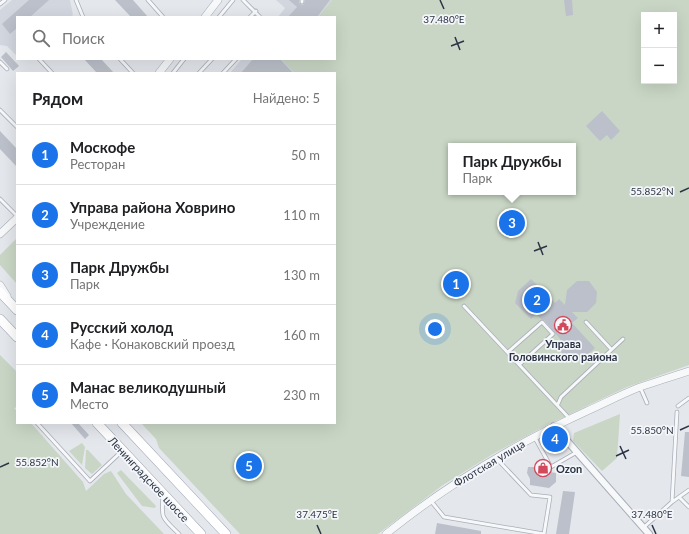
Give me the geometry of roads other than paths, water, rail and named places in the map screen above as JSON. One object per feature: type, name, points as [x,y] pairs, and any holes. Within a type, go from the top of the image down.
[{"type":"main road","points":[[0,292],[15,308]]},
{"type":"main road","points":[[0,319],[16,336]]},
{"type":"main road","name":"Ленинградское шоссе","points":[[98,424],[201,534]]},
{"type":"main road","name":"Ленинградское шоссе","points":[[123,424],[226,534]]},
{"type":"street","points":[[206,16],[218,0]]},
{"type":"street","points":[[160,72],[169,60]]},
{"type":"street","points":[[2,233],[16,218]]},
{"type":"street","points":[[0,285],[15,308]]},
{"type":"street","name":"Флотская улица","points":[[386,534],[431,500],[496,458],[534,436],[640,388],[689,371]]},
{"type":"street","points":[[554,426],[649,534]]},
{"type":"lane","points":[[0,4],[4,0]]},
{"type":"lane","points":[[76,0],[83,16]]},
{"type":"lane","points":[[148,0],[162,16]]},
{"type":"lane","points":[[220,16],[233,0]]},
{"type":"lane","points":[[243,0],[256,11],[259,16]]},
{"type":"lane","points":[[251,16],[256,11]]},
{"type":"lane","points":[[40,60],[51,72]]},
{"type":"lane","points":[[121,60],[132,72]]},
{"type":"lane","points":[[174,72],[183,60]]},
{"type":"lane","points":[[201,72],[211,60]]},
{"type":"lane","points":[[225,72],[235,60]]},
{"type":"lane","points":[[0,62],[7,69]]},
{"type":"lane","points":[[0,110],[16,126]]},
{"type":"lane","points":[[0,199],[16,216]]},
{"type":"lane","points":[[464,306],[558,404],[570,419]]},
{"type":"lane","points":[[508,352],[542,322],[553,334],[520,364]]},
{"type":"lane","points":[[586,322],[611,349]]},
{"type":"lane","points":[[558,404],[561,397],[623,339]]},
{"type":"lane","points":[[640,388],[647,403]]},
{"type":"lane","points":[[678,406],[689,398]]},
{"type":"lane","points":[[672,502],[677,412]]},
{"type":"lane","points":[[38,424],[90,481],[123,451]]},
{"type":"lane","points":[[534,436],[551,467],[577,452]]},
{"type":"lane","points":[[431,500],[444,517],[544,534],[550,497],[531,495],[496,458]]},
{"type":"lane","points":[[643,528],[672,502],[689,490]]},
{"type":"lane","points":[[163,494],[161,510],[163,518],[179,534]]},
{"type":"lane","points":[[679,497],[689,507]]},
{"type":"place","name":"Парк Дружбы","points":[[512,223]]},
{"type":"place","name":"Москофе","points":[[456,284]]},
{"type":"place","name":"Управа района Ховрино","points":[[537,300]]},
{"type":"place","name":"Управа Головинского района","points":[[563,325]]},
{"type":"place","name":"Русский холод","points":[[555,439]]},
{"type":"place","name":"Манас великодушный","points":[[249,466]]},
{"type":"place","name":"Ozon","points":[[543,468]]}]
